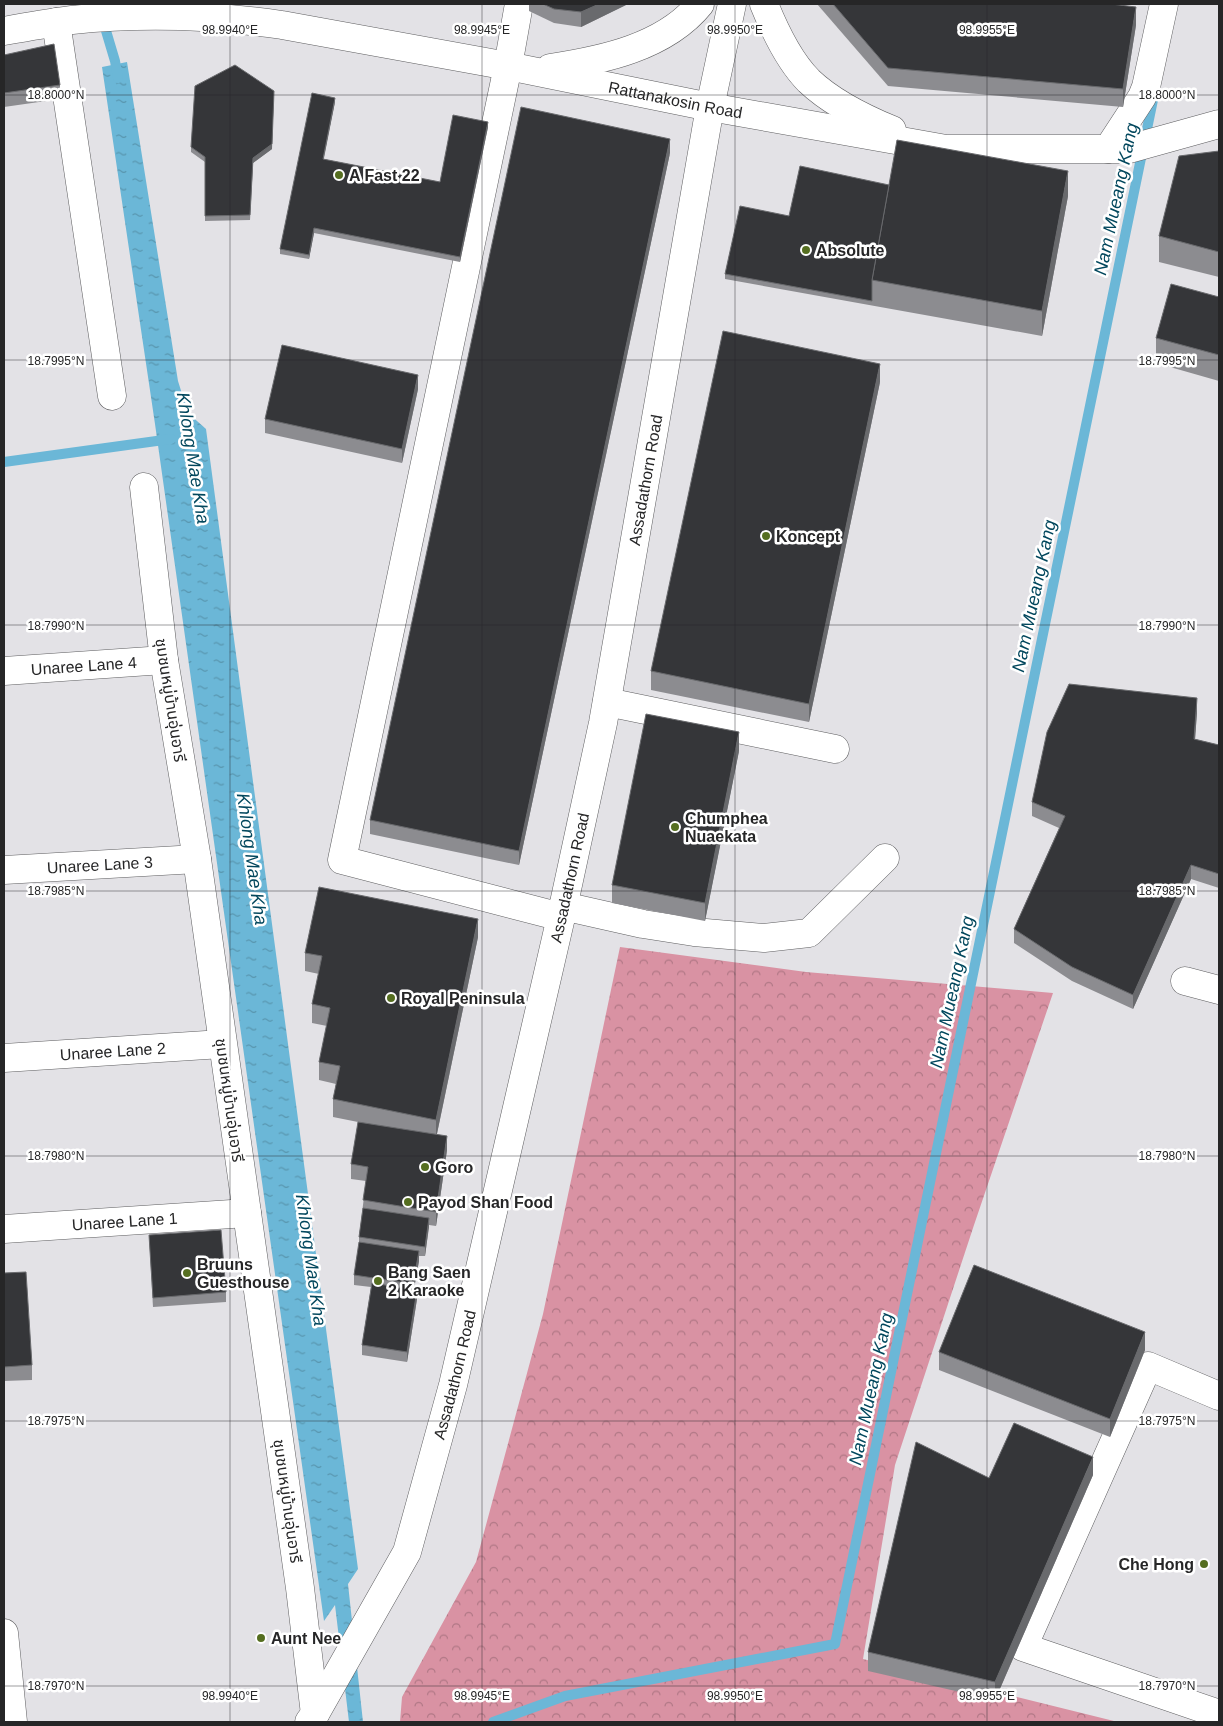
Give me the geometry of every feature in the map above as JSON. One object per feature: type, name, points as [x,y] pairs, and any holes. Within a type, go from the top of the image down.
[{"type":"street","points":[[519,4],[520,69],[342,860],[562,911],[694,932],[764,938],[809,934],[885,858]]},
{"type":"street","points":[[520,69],[588,63],[636,47],[673,30],[700,4]]},
{"type":"street","name":"Assadathorn Road","points":[[312,1718],[407,1552],[453,1385],[562,911],[607,702],[710,107],[732,4]]},
{"type":"street","points":[[764,4],[787,52],[808,80],[832,99],[879,125],[928,146]]},
{"type":"street","points":[[1119,149],[1146,87],[1164,4]]},
{"type":"street","name":"Rattanakosin Road","points":[[64,21],[204,10],[245,20],[282,24],[710,107],[946,149],[1119,149],[1219,124]]},
{"type":"street","points":[[4,31],[64,21],[112,396]]},
{"type":"street","name":"ชุมชนหมู่บ้านอุ่นอารี","points":[[144,488],[164,660],[197,859],[300,1588],[312,1718]]},
{"type":"street","name":"Unaree Lane 4","points":[[4,671],[164,660]]},
{"type":"street","points":[[607,702],[835,750]]},
{"type":"street","name":"Unaree Lane 3","points":[[4,870],[197,859]]},
{"type":"street","points":[[1185,981],[1219,990]]},
{"type":"street","name":"Unaree Lane 2","points":[[4,1058],[222,1044]]},
{"type":"street","name":"Unaree Lane 1","points":[[4,1229],[247,1213]]},
{"type":"street","points":[[1219,1396],[1148,1366],[1023,1647],[1219,1714]]},
{"type":"street","points":[[4,1633],[13,1722]]},
{"type":"green space","points":[[620,947],[806,972],[1053,993],[895,1465],[863,1659],[1118,1722],[400,1722],[402,1697],[476,1562],[543,1314]]},
{"type":"water","points":[[127,62],[178,381],[188,413],[206,429],[358,1569],[348,1584],[363,1722],[349,1722],[335,1605],[324,1621],[155,424],[102,67]]},
{"type":"building","points":[[543,4],[599,4],[581,12],[554,9]]},
{"type":"building","points":[[833,4],[1111,4],[1136,7],[1123,89],[888,68]]},
{"type":"building","points":[[54,44],[60,85],[4,93],[4,55]]},
{"type":"building","points":[[235,65],[274,91],[272,144],[253,158],[250,215],[205,216],[205,157],[191,147],[195,86]]},
{"type":"building","name":"A Fast 22","points":[[312,93],[335,98],[323,159],[440,182],[453,115],[488,122],[460,257],[314,228],[309,255],[280,249]]},
{"type":"building","points":[[521,107],[670,139],[519,851],[370,820]]},
{"type":"building","points":[[897,140],[1068,171],[1042,311],[872,280]]},
{"type":"building","points":[[1219,151],[1219,252],[1159,236],[1179,156]]},
{"type":"building","name":"Absolute","points":[[800,166],[889,185],[872,280],[872,301],[725,274],[740,206],[789,216]]},
{"type":"building","points":[[1171,284],[1219,297],[1219,355],[1156,338]]},
{"type":"building","name":"Koncept","points":[[723,331],[880,364],[809,704],[651,671]]},
{"type":"building","points":[[282,345],[418,375],[402,449],[265,419]]},
{"type":"building","points":[[1069,684],[1197,698],[1194,739],[1219,745],[1219,874],[1191,865],[1133,995],[1072,967],[1014,929],[1065,816],[1032,802],[1047,732]]},
{"type":"building","name":"Chumphea Nuaekata","points":[[646,714],[739,732],[705,903],[612,885]]},
{"type":"building","name":"Royal Peninsula","points":[[319,887],[478,919],[436,1120],[333,1099],[340,1066],[319,1062],[330,1008],[312,1004],[322,956],[305,953]]},
{"type":"building","points":[[358,1122],[447,1136],[436,1212],[363,1200],[368,1167],[351,1164]]},
{"type":"building","points":[[363,1208],[429,1218],[425,1247],[359,1237]]},
{"type":"building","name":"Bruuns Guesthouse","points":[[221,1230],[226,1292],[153,1298],[149,1235]]},
{"type":"building","points":[[359,1242],[419,1251],[413,1284],[354,1275]]},
{"type":"building","points":[[974,1265],[1145,1332],[1110,1419],[939,1352]]},
{"type":"building","points":[[26,1272],[32,1365],[4,1367],[4,1273]]},
{"type":"building","points":[[372,1283],[417,1290],[407,1352],[362,1345]]},
{"type":"building","points":[[1014,1423],[1093,1457],[995,1682],[868,1652],[916,1442],[989,1478]]},
{"type":"waterway","name":"Khlong Mae Kha","points":[[98,4],[115,61],[118,78]]},
{"type":"waterway","name":"Nam Mueang Kang","points":[[493,1722],[565,1696],[835,1644],[1154,95]]},
{"type":"waterway","points":[[4,462],[171,439]]},
{"type":"place","name":"A Fast 22","points":[[339,175]]},
{"type":"place","name":"Absolute","points":[[806,250]]},
{"type":"place","name":"Koncept","points":[[766,536]]},
{"type":"place","name":"Chumphea Nuaekata","points":[[675,827]]},
{"type":"place","name":"Royal Peninsula","points":[[391,998]]},
{"type":"place","name":"Goro","points":[[425,1167]]},
{"type":"place","name":"Payod Shan Food","points":[[408,1202]]},
{"type":"place","name":"Bruuns Guesthouse","points":[[187,1273]]},
{"type":"place","name":"Bang Saen 2 Karaoke","points":[[378,1281]]},
{"type":"place","name":"Che Hong","points":[[1204,1564]]},
{"type":"place","name":"Aunt Nee","points":[[261,1638]]}]
